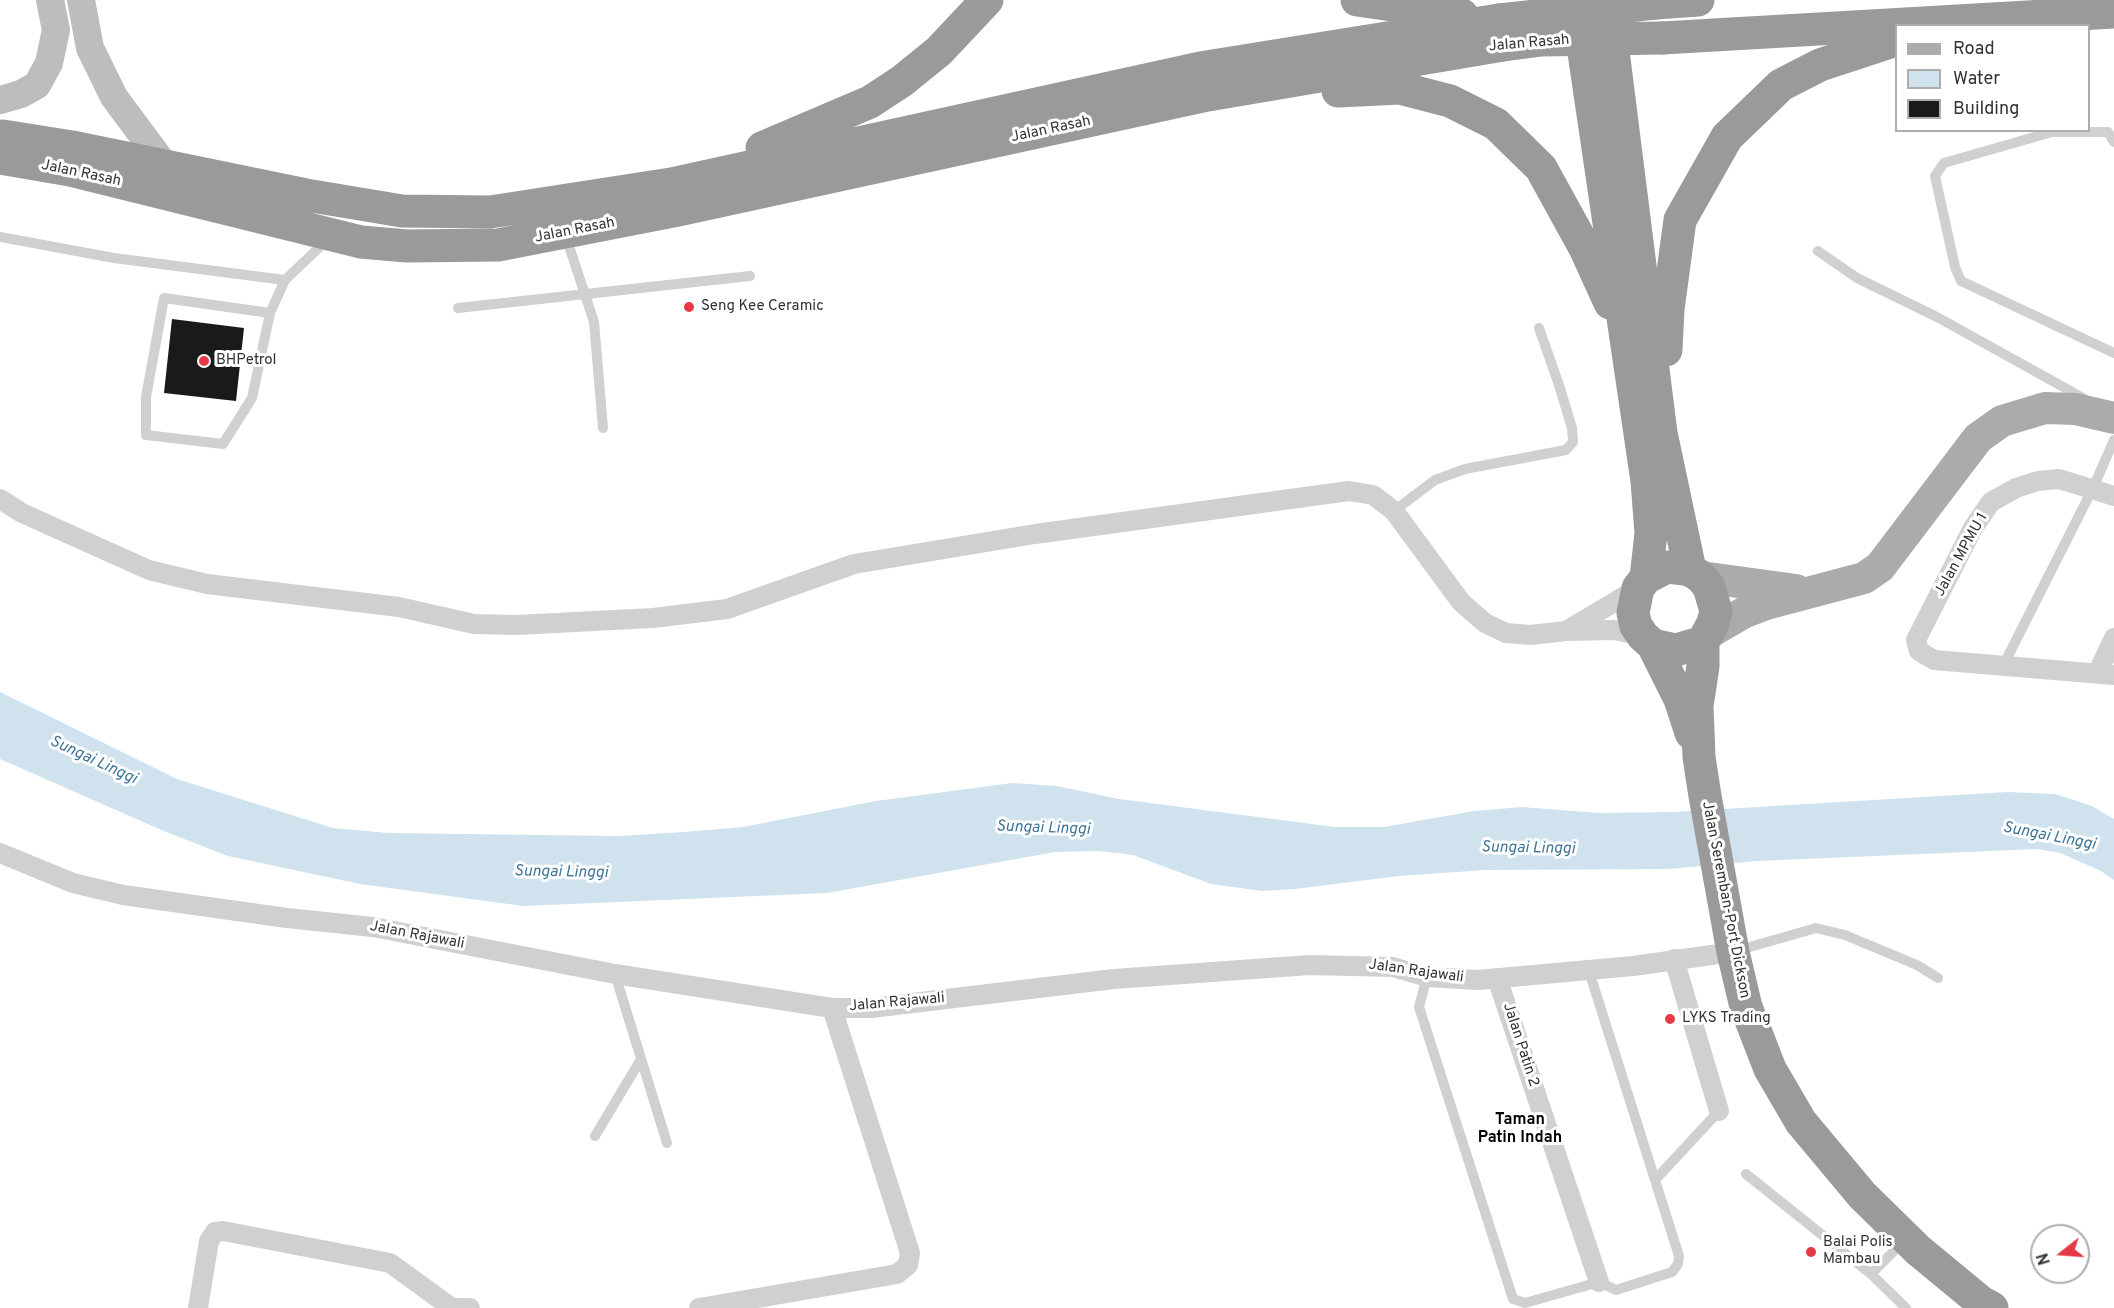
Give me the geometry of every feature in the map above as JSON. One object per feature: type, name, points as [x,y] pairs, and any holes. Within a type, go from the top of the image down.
[{"type":"highway","points":[[671,184],[870,102],[902,81],[939,51],[987,0]]},
{"type":"highway","points":[[1357,0],[1501,32]]},
{"type":"highway","points":[[1576,0],[1647,481],[1651,532],[1642,583],[1633,600],[1633,613],[1648,641],[1677,650],[1705,638],[1716,611],[1709,587],[1696,574],[1661,433],[1606,0]]},
{"type":"highway","name":"Jalan Rasah","points":[[0,158],[69,170],[361,242],[407,246],[498,245],[565,233],[1501,32],[1655,3],[1698,0]]},
{"type":"highway","name":"Jalan Rasah","points":[[1930,24],[2114,12]]},
{"type":"highway","name":"Jalan Rasah","points":[[0,135],[306,195],[402,211],[490,212],[671,184],[1200,68],[1501,32],[1542,40],[1662,38],[1895,26]]},
{"type":"highway","points":[[1661,433],[1668,309],[1680,220],[1702,177],[1727,137],[1781,85],[1820,65],[1895,40]]},
{"type":"highway","points":[[1208,96],[1400,88],[1450,101],[1496,124],[1541,168],[1585,248],[1626,341]]},
{"type":"highway","points":[[1642,583],[1667,567],[1696,574]]},
{"type":"highway","name":"Jalan Seremban-Port Dickson","points":[[1705,638],[1697,706],[1699,757],[1731,940],[1746,1007],[1770,1069],[1802,1122],[1862,1195],[1906,1239],[1986,1306]]},
{"type":"highway","name":"Jalan Seremban-Port Dickson","points":[[1648,641],[1680,699],[1699,757]]},
{"type":"main road","points":[[0,100],[21,94],[37,85],[48,63],[56,30],[50,0]]},
{"type":"main road","points":[[81,0],[90,48],[114,98],[166,167]]},
{"type":"main road","points":[[1705,638],[1745,612],[1808,592],[1864,578],[1881,567],[1978,438],[2002,421],[2045,408],[2074,409],[2114,416]]},
{"type":"main road","points":[[1696,574],[1808,592]]},
{"type":"street","name":"Jalan MPMU 1","points":[[2004,664],[1934,660],[1919,651],[1916,640],[1973,528],[1991,502],[2016,488],[2038,481],[2059,479],[2114,496]]},
{"type":"street","points":[[0,498],[22,513],[149,570],[207,584],[399,607],[474,624],[517,625],[653,618],[727,609],[854,564],[1035,534],[1349,491],[1373,495],[1394,511],[1461,602],[1485,623],[1506,633],[1531,635],[1566,631],[1614,630],[1648,641]]},
{"type":"street","points":[[1566,631],[1642,583]]},
{"type":"street","points":[[2004,664],[2106,674],[2114,638]]},
{"type":"street","name":"Jalan Rajawali","points":[[0,853],[74,883],[123,895],[287,918],[373,927],[615,974],[832,1008],[871,1008],[1113,979],[1310,965],[1393,967],[1427,977],[1478,980],[1588,968],[1633,966],[1674,959],[1731,940]]},
{"type":"street","points":[[1674,959],[1719,1111]]},
{"type":"street","name":"Jalan Patin 2","points":[[1497,978],[1599,1282]]},
{"type":"street","points":[[699,1308],[897,1274],[908,1265],[910,1253],[832,1008]]},
{"type":"street","points":[[198,1308],[209,1241],[215,1232],[223,1231],[390,1263],[452,1308],[470,1308]]},
{"type":"lane","points":[[2114,142],[2108,132],[2052,132],[1944,163],[1935,176],[1955,267],[1961,280],[2114,353]]},
{"type":"lane","points":[[565,233],[594,322],[603,428]]},
{"type":"lane","points":[[270,314],[164,298],[146,397],[146,435],[223,444],[252,398],[270,314],[285,280],[332,234]]},
{"type":"lane","points":[[0,237],[114,258],[285,280]]},
{"type":"lane","points":[[1818,251],[1857,278],[1937,317],[1967,336],[2114,416]]},
{"type":"lane","points":[[458,308],[750,276]]},
{"type":"lane","points":[[1394,511],[1435,480],[1465,469],[1566,450],[1573,442],[1572,428],[1539,328]]},
{"type":"lane","points":[[2004,664],[2093,488],[2114,440]]},
{"type":"lane","points":[[1731,940],[1816,928],[1845,935],[1917,965],[1938,978]]},
{"type":"lane","points":[[1427,977],[1419,1007],[1513,1299],[1525,1303],[1599,1282],[1616,1290],[1672,1272],[1678,1264],[1679,1256],[1588,968]]},
{"type":"lane","points":[[615,974],[667,1143]]},
{"type":"lane","points":[[595,1136],[641,1059]]},
{"type":"lane","points":[[1655,1180],[1719,1111]]},
{"type":"lane","points":[[1746,1174],[1871,1274],[1906,1308]]},
{"type":"lane","points":[[1871,1274],[1906,1239]]},
{"type":"water","name":"Sungai Linggi","points":[[0,692],[177,779],[333,828],[388,833],[619,836],[684,832],[743,827],[876,801],[1012,783],[1057,786],[1119,799],[1335,827],[1384,827],[1474,811],[1522,807],[1598,813],[1674,812],[2007,792],[2055,794],[2092,806],[2114,819],[2114,880],[2101,871],[2060,853],[2037,849],[1757,861],[1669,869],[1485,870],[1399,876],[1262,891],[1211,884],[1133,855],[1099,851],[1055,852],[827,893],[523,906],[360,884],[228,856],[166,832],[0,759]]},
{"type":"building","name":"BHPetrol","points":[[172,319],[244,328],[236,401],[164,393]]},
{"type":"place","name":"Seng Kee Ceramic","points":[[689,307]]},
{"type":"place","name":"BHPetrol","points":[[204,361]]},
{"type":"place","name":"LYKS Trading","points":[[1670,1019]]},
{"type":"place","name":"Balai Polis Mambau","points":[[1811,1252]]},
{"type":"district","name":"Taman Patin Indah","points":[[1520,1130]]}]
